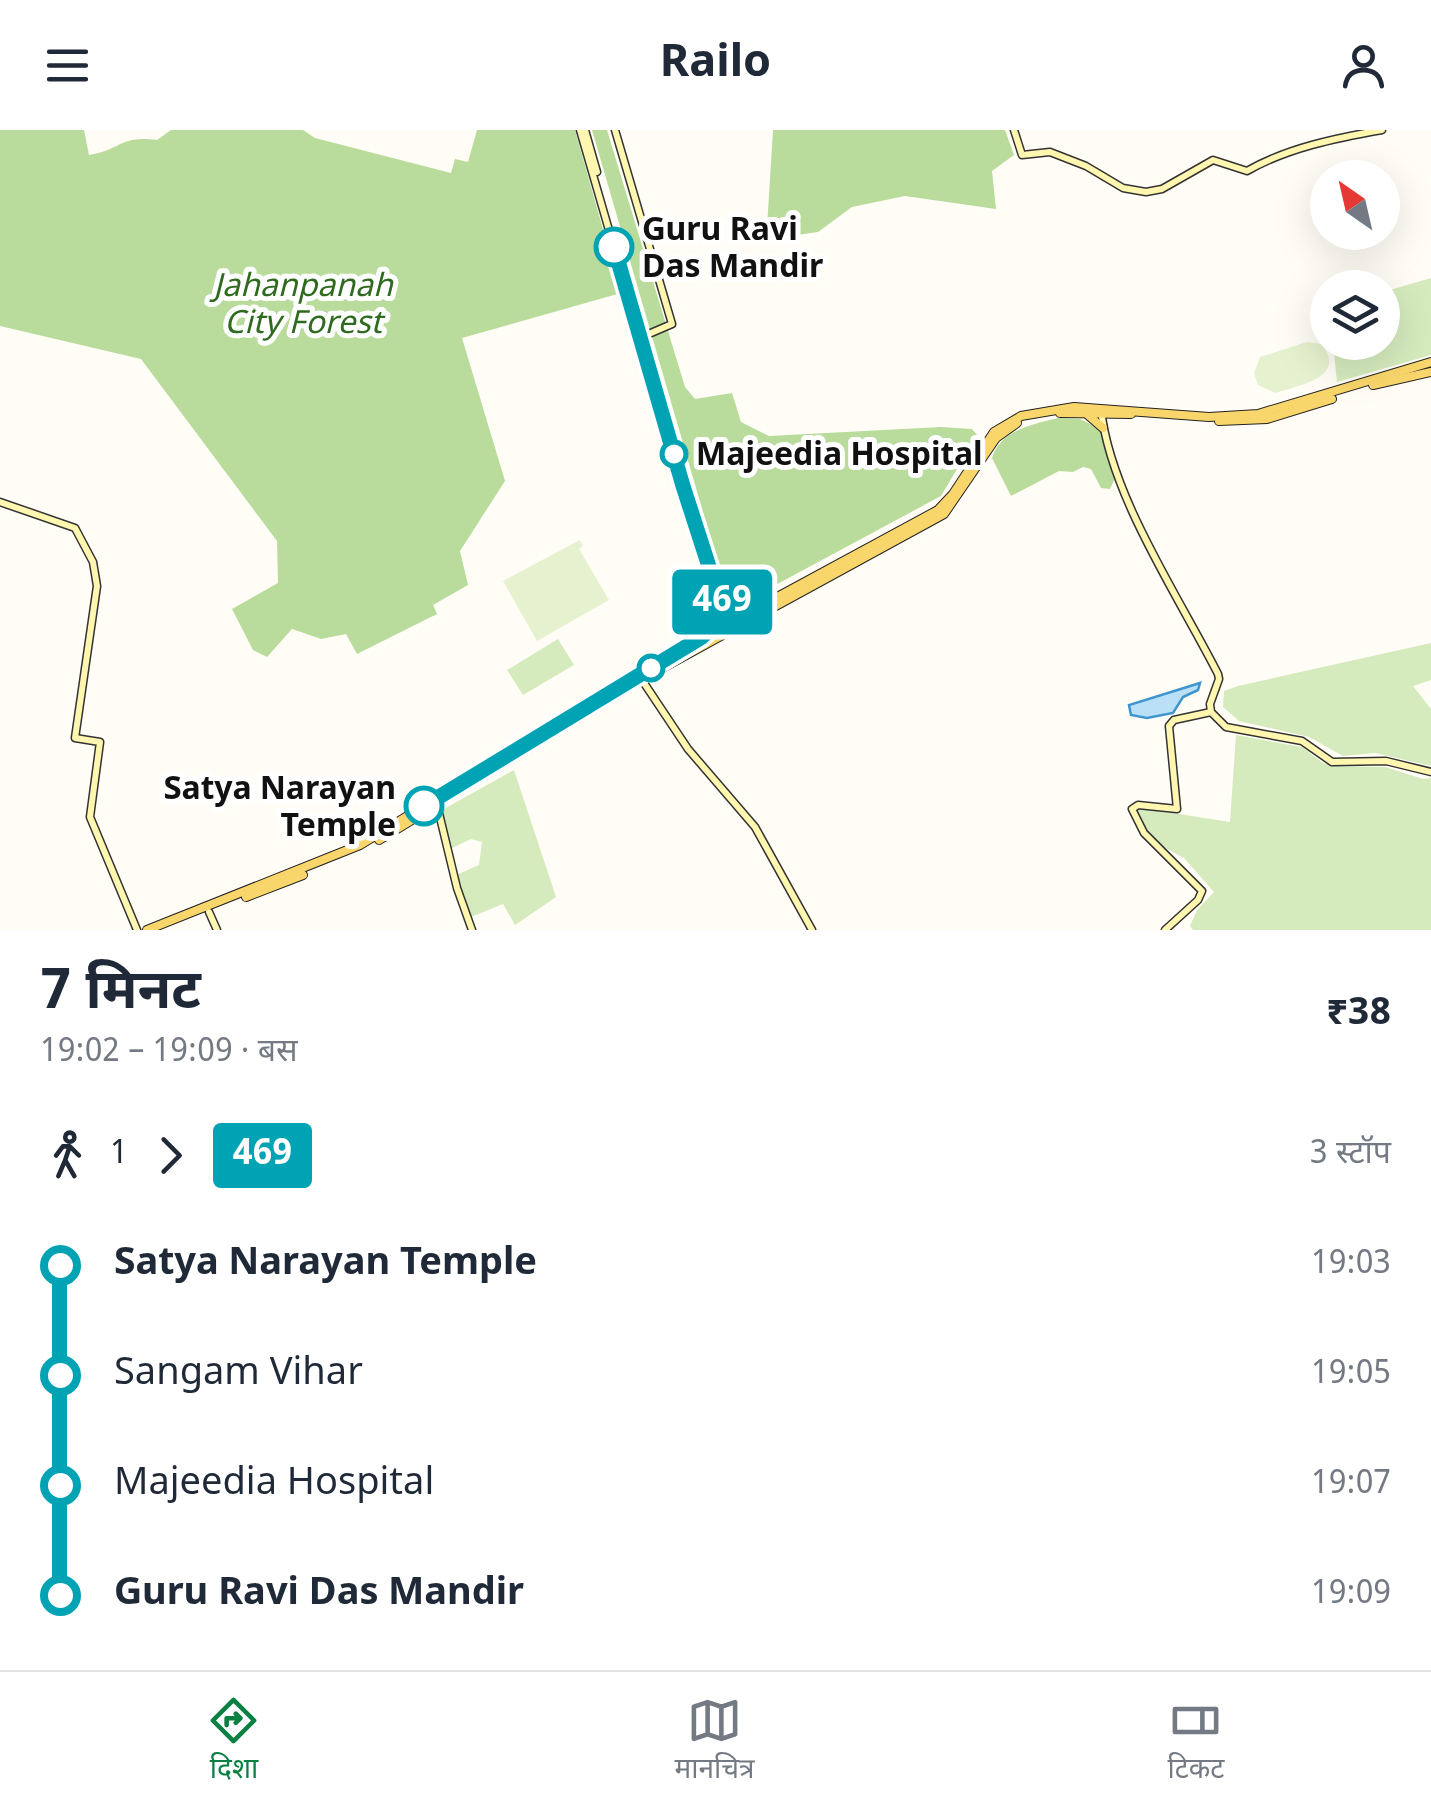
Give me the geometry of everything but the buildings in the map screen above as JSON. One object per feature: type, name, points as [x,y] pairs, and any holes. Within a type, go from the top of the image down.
[{"type":"main road","points":[[982,453],[1002,432],[1022,421],[1052,414],[1101,412],[1209,418],[1258,414],[1431,362]]},
{"type":"main road","points":[[158,930],[343,859],[737,623],[944,514],[1000,426],[1022,416],[1074,406],[1121,416],[1138,413],[1202,422],[1267,419],[1375,384],[1431,372]]},
{"type":"main road","points":[[1086,413],[1103,427],[1121,416]]},
{"type":"main road","points":[[148,930],[334,858],[438,804],[702,637],[724,619],[725,607]]},
{"type":"main road","points":[[702,637],[737,623]]},
{"type":"street","points":[[583,130],[718,584],[737,623]]},
{"type":"street","points":[[583,130],[714,586],[737,623]]},
{"type":"street","points":[[615,130],[672,324],[644,336]]},
{"type":"street","points":[[1014,130],[1022,154],[1050,152],[1086,166],[1123,188],[1151,192],[1213,160],[1247,171],[1271,157],[1331,139],[1382,130]]},
{"type":"street","points":[[1101,412],[1124,493],[1218,674],[1220,680],[1210,704],[1212,712],[1231,729],[1302,742],[1332,762],[1391,762],[1431,772]]},
{"type":"street","points":[[0,501],[75,528],[95,568],[97,586],[76,738],[100,742],[90,817],[137,930]]},
{"type":"street","points":[[642,680],[688,749],[751,825],[810,930]]},
{"type":"street","points":[[1165,930],[1198,900],[1202,891],[1144,833],[1132,809],[1138,805],[1177,809],[1169,726],[1174,720],[1212,712]]},
{"type":"street","points":[[438,804],[472,930]]},
{"type":"street","points":[[209,912],[217,930]]},
{"type":"green space","name":"Jahanpanah City Forest","points":[[0,130],[84,130],[89,155],[128,141],[157,140],[171,130],[303,130],[315,138],[451,173],[455,159],[468,162],[477,130],[575,130],[621,293],[462,338],[505,481],[460,551],[468,585],[433,605],[437,614],[357,654],[346,634],[321,639],[292,629],[267,657],[253,650],[232,609],[278,583],[277,541],[141,359],[0,326]]},
{"type":"green space","points":[[592,130],[607,130],[685,387],[695,399],[732,393],[741,422],[769,436],[941,427],[972,429],[977,435],[941,496],[744,602],[728,598]]},
{"type":"green space","points":[[773,130],[1005,130],[1014,155],[992,171],[996,209],[905,196],[852,207],[818,232],[783,237],[767,227]]},
{"type":"green space","points":[[1431,278],[1431,355],[1337,382],[1335,360],[1400,360],[1400,287]]},
{"type":"green space","points":[[1307,342],[1310,360],[1328,360],[1329,365],[1317,378],[1275,393],[1258,385],[1254,373],[1260,357]]},
{"type":"green space","points":[[1058,418],[1080,419],[1100,429],[1115,478],[1110,489],[1101,488],[1091,469],[1083,467],[1073,472],[1059,471],[1011,496],[992,458],[996,448],[1019,430]]},
{"type":"green space","points":[[580,540],[583,546],[579,549],[609,600],[537,641],[503,581]]},
{"type":"green space","points":[[558,639],[574,665],[523,695],[507,670]]},
{"type":"green space","points":[[1431,643],[1431,680],[1413,686],[1431,709],[1431,766],[1375,753],[1343,756],[1309,737],[1239,721],[1223,707],[1224,691],[1238,686]]},
{"type":"green space","points":[[1236,735],[1302,747],[1323,763],[1334,766],[1385,767],[1431,778],[1431,930],[1193,930],[1190,926],[1197,910],[1214,892],[1184,858],[1149,839],[1134,807],[1230,822]]},
{"type":"green space","points":[[514,770],[556,897],[515,925],[503,904],[471,917],[456,875],[479,865],[482,842],[471,839],[450,849],[442,810]]},
{"type":"water","points":[[1200,683],[1198,690],[1183,697],[1173,713],[1147,718],[1131,715],[1129,705]]},
{"type":"bus line","name":"469","points":[[424,806],[702,637],[724,619],[725,607],[714,586],[683,486],[614,247]]},
{"type":"place","name":"Guru Ravi Das Mandir","points":[[614,247]]},
{"type":"place","name":"Majeedia Hospital","points":[[674,454]]},
{"type":"place","name":"Satya Narayan Temple","points":[[424,806]]}]
